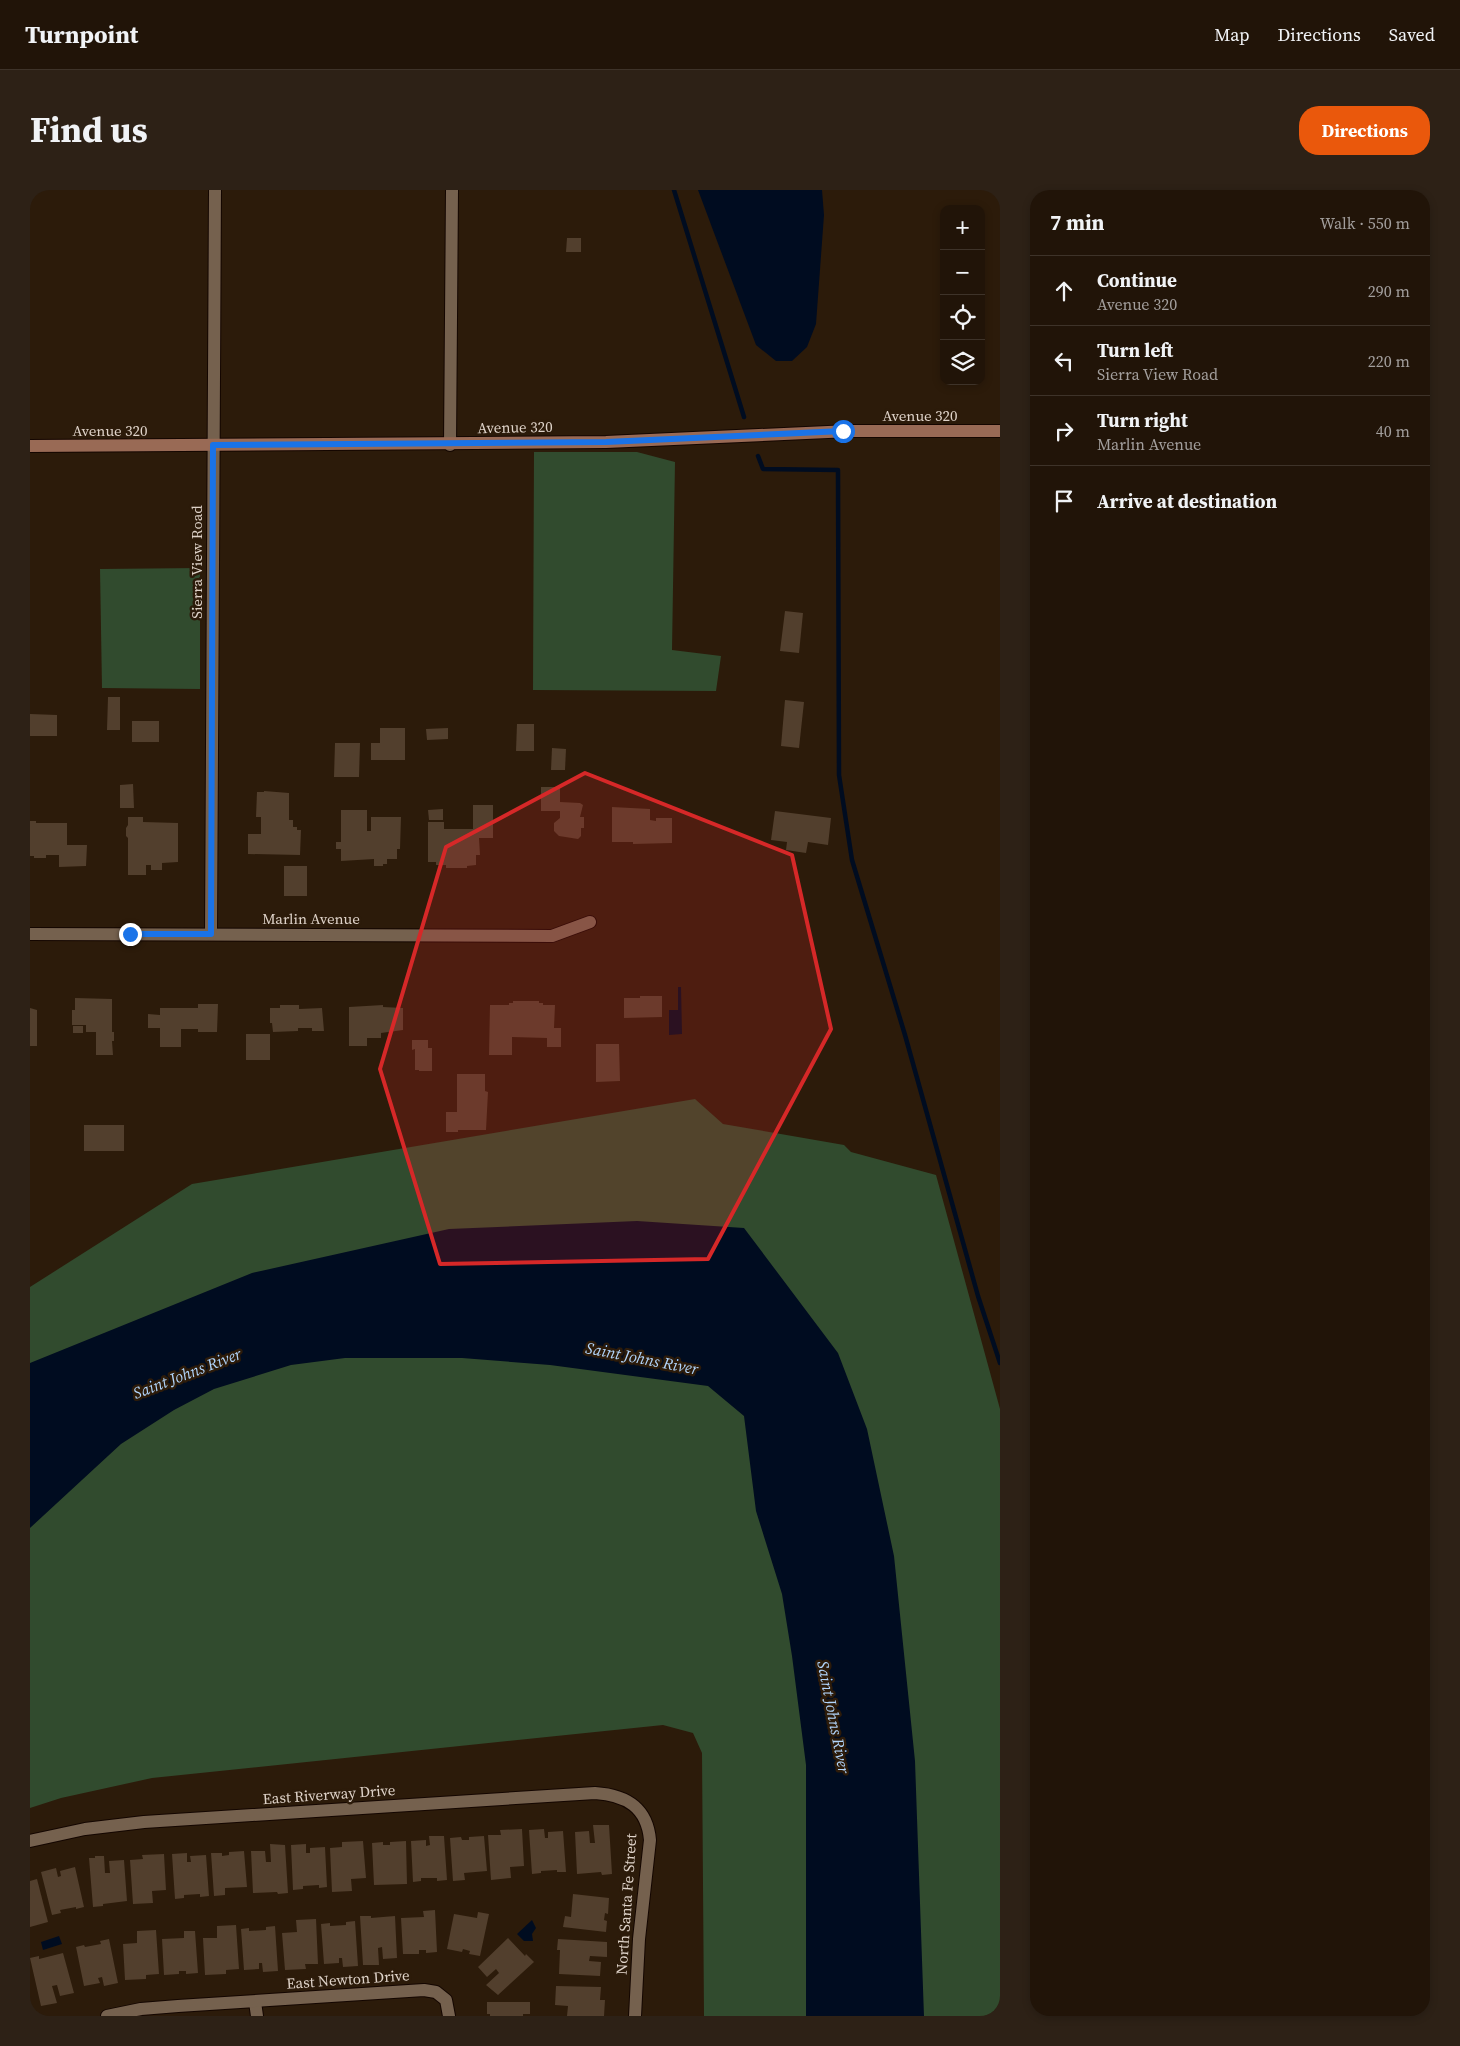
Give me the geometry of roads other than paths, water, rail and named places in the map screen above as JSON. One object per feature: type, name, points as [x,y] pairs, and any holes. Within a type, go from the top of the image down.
[{"type":"street","name":"Sierra View Road","points":[[211,934],[215,190]]},
{"type":"street","points":[[450,445],[452,190]]},
{"type":"street","name":"Avenue 320","points":[[30,446],[450,445],[606,442],[850,431],[1000,431]]},
{"type":"street","name":"Marlin Avenue","points":[[30,934],[552,936],[590,922]]},
{"type":"street","name":"East Riverway Drive","points":[[30,1841],[85,1829],[162,1821],[595,1793],[619,1796],[630,1802]]},
{"type":"street","name":"North Santa Fe Street","points":[[630,1802],[639,1810],[645,1820],[650,1840],[639,1938],[635,2016]]},
{"type":"street","name":"East Newton Drive","points":[[107,2016],[150,2008],[424,1990],[441,1995],[448,2005],[449,2016]]},
{"type":"street","points":[[255,2002],[256,2016]]},
{"type":"water","points":[[698,190],[822,190],[824,215],[816,324],[807,347],[792,361],[776,361],[756,345]]},
{"type":"water","points":[[678,987],[681,987],[682,1034],[669,1035],[669,1010],[678,1010]]},
{"type":"water","name":"Saint Johns River","points":[[637,1221],[744,1228],[838,1353],[867,1429],[894,1556],[915,1761],[924,2016],[806,2016],[806,1765],[792,1656],[782,1594],[756,1511],[744,1416],[708,1386],[550,1365],[462,1358],[345,1358],[291,1365],[214,1389],[174,1410],[121,1444],[30,1528],[30,1363],[252,1273],[449,1229]]},
{"type":"water","points":[[532,1920],[536,1928],[532,1934],[533,1941],[524,1941],[517,1934]]},
{"type":"water","points":[[59,1936],[62,1944],[43,1950],[41,1942]]},
{"type":"waterway","points":[[674,190],[744,417]]},
{"type":"waterway","points":[[758,456],[763,469],[838,470],[839,775],[852,860],[905,1035],[978,1296],[1000,1363]]}]
